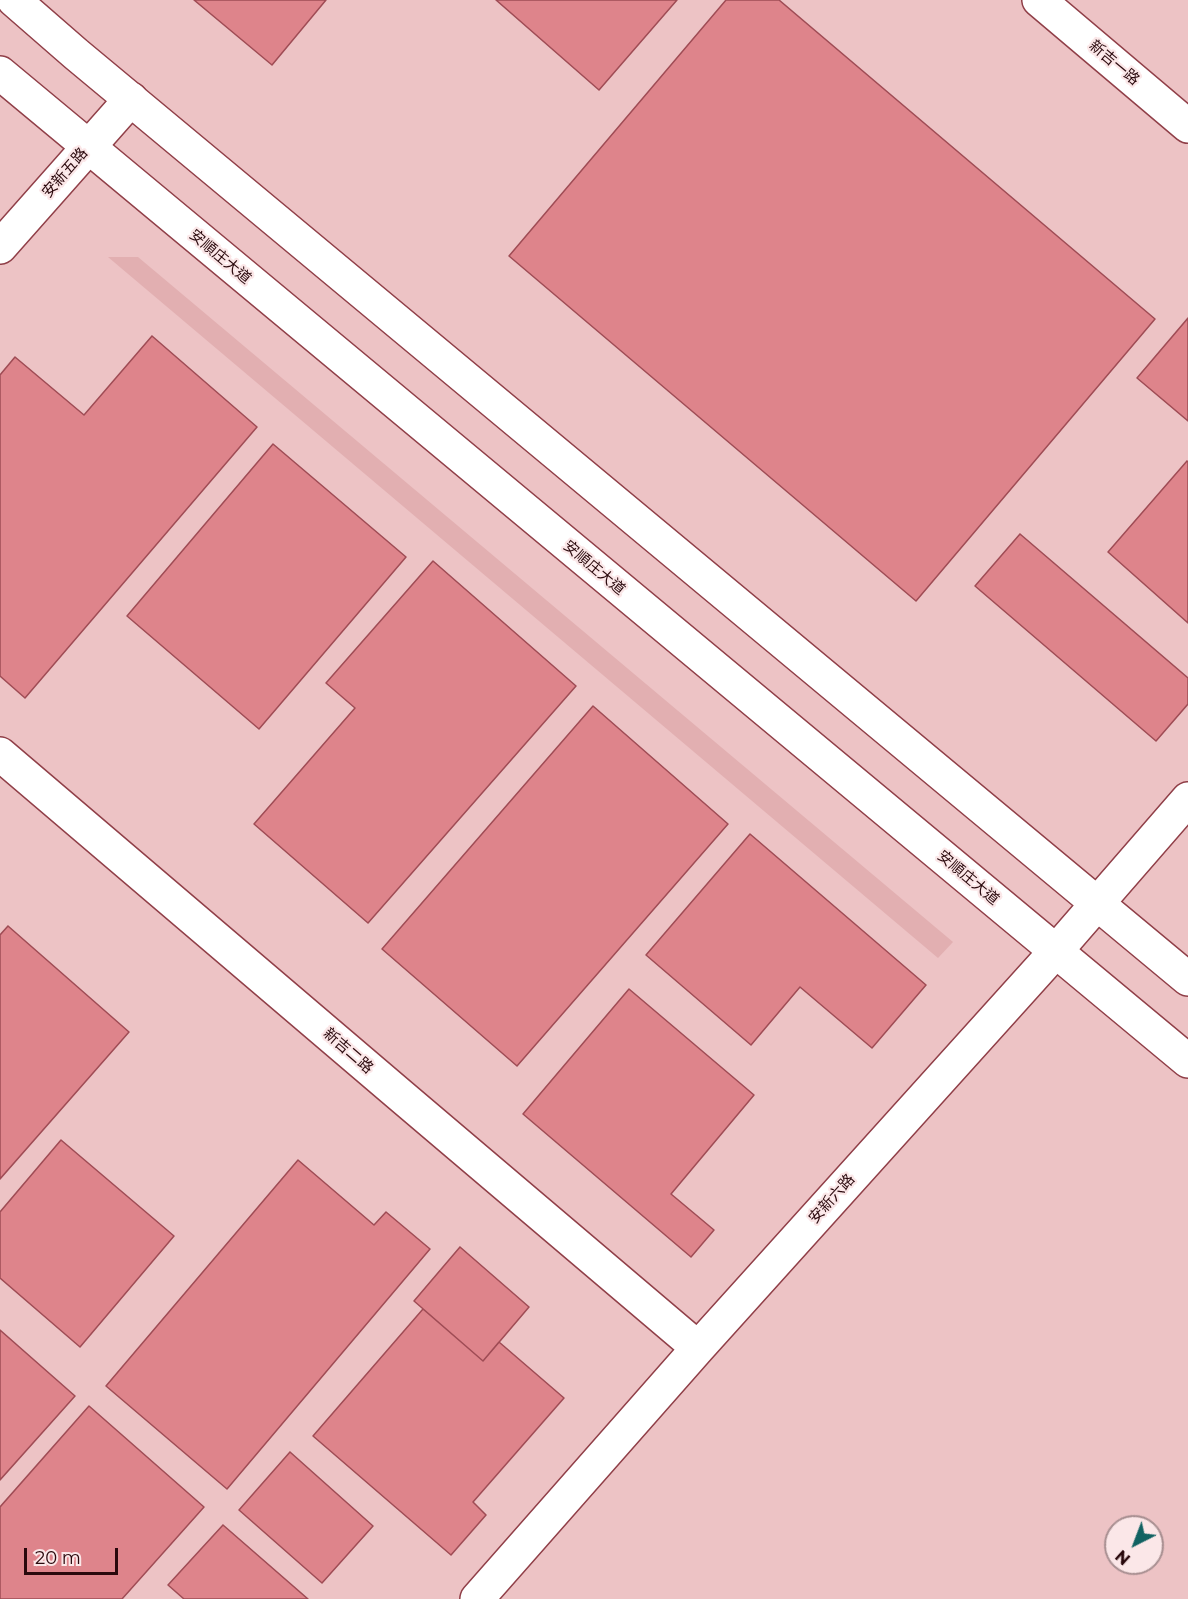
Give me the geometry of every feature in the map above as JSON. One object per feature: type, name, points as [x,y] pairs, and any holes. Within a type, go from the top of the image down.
[{"type":"street","points":[[14,0],[1188,979]]},
{"type":"street","name":"新吉一路","points":[[1039,0],[1188,126]]},
{"type":"street","name":"安順庄大道","points":[[0,73],[1188,1061]]},
{"type":"street","name":"安新五路","points":[[0,247],[130,99]]},
{"type":"street","name":"新吉二路","points":[[0,754],[698,1348]]},
{"type":"street","name":"安新六路","points":[[477,1599],[698,1348],[1056,951],[1188,799]]},
{"type":"shaded area","points":[[0,0],[1188,0],[1188,1599],[0,1599]]},
{"type":"shaded area","points":[[108,257],[138,257],[953,942],[938,958]]},
{"type":"building","points":[[194,0],[326,0],[272,65]]},
{"type":"building","points":[[496,0],[677,0],[599,90]]},
{"type":"building","points":[[726,0],[779,0],[1155,319],[916,601],[509,256]]},
{"type":"building","points":[[1188,318],[1188,421],[1137,378]]},
{"type":"building","points":[[152,336],[257,427],[25,698],[0,676],[0,375],[15,357],[84,415]]},
{"type":"building","points":[[273,444],[406,557],[259,729],[127,616]]},
{"type":"building","points":[[1188,462],[1188,623],[1108,552]]},
{"type":"building","points":[[1020,534],[1188,678],[1188,704],[1156,741],[975,586]]},
{"type":"building","points":[[433,561],[576,686],[368,923],[254,824],[355,708],[326,683]]},
{"type":"building","points":[[593,706],[728,824],[517,1066],[382,949]]},
{"type":"building","points":[[750,834],[926,985],[872,1048],[800,987],[751,1045],[646,955]]},
{"type":"building","points":[[8,926],[129,1032],[0,1179],[0,935]]},
{"type":"building","points":[[629,989],[754,1095],[671,1194],[714,1230],[691,1257],[523,1114]]},
{"type":"building","points":[[61,1140],[174,1236],[80,1347],[0,1278],[0,1212]]},
{"type":"building","points":[[298,1160],[374,1225],[386,1212],[430,1249],[227,1489],[106,1386]]},
{"type":"building","points":[[460,1247],[529,1307],[483,1361],[414,1301]]},
{"type":"building","points":[[423,1309],[483,1361],[499,1342],[564,1398],[473,1502],[486,1515],[451,1555],[313,1436]]},
{"type":"building","points":[[0,1330],[75,1396],[0,1480]]},
{"type":"building","points":[[89,1406],[204,1507],[122,1599],[0,1599],[0,1507]]},
{"type":"building","points":[[290,1452],[373,1526],[322,1583],[239,1510]]},
{"type":"building","points":[[223,1525],[308,1599],[184,1599],[168,1585]]}]
